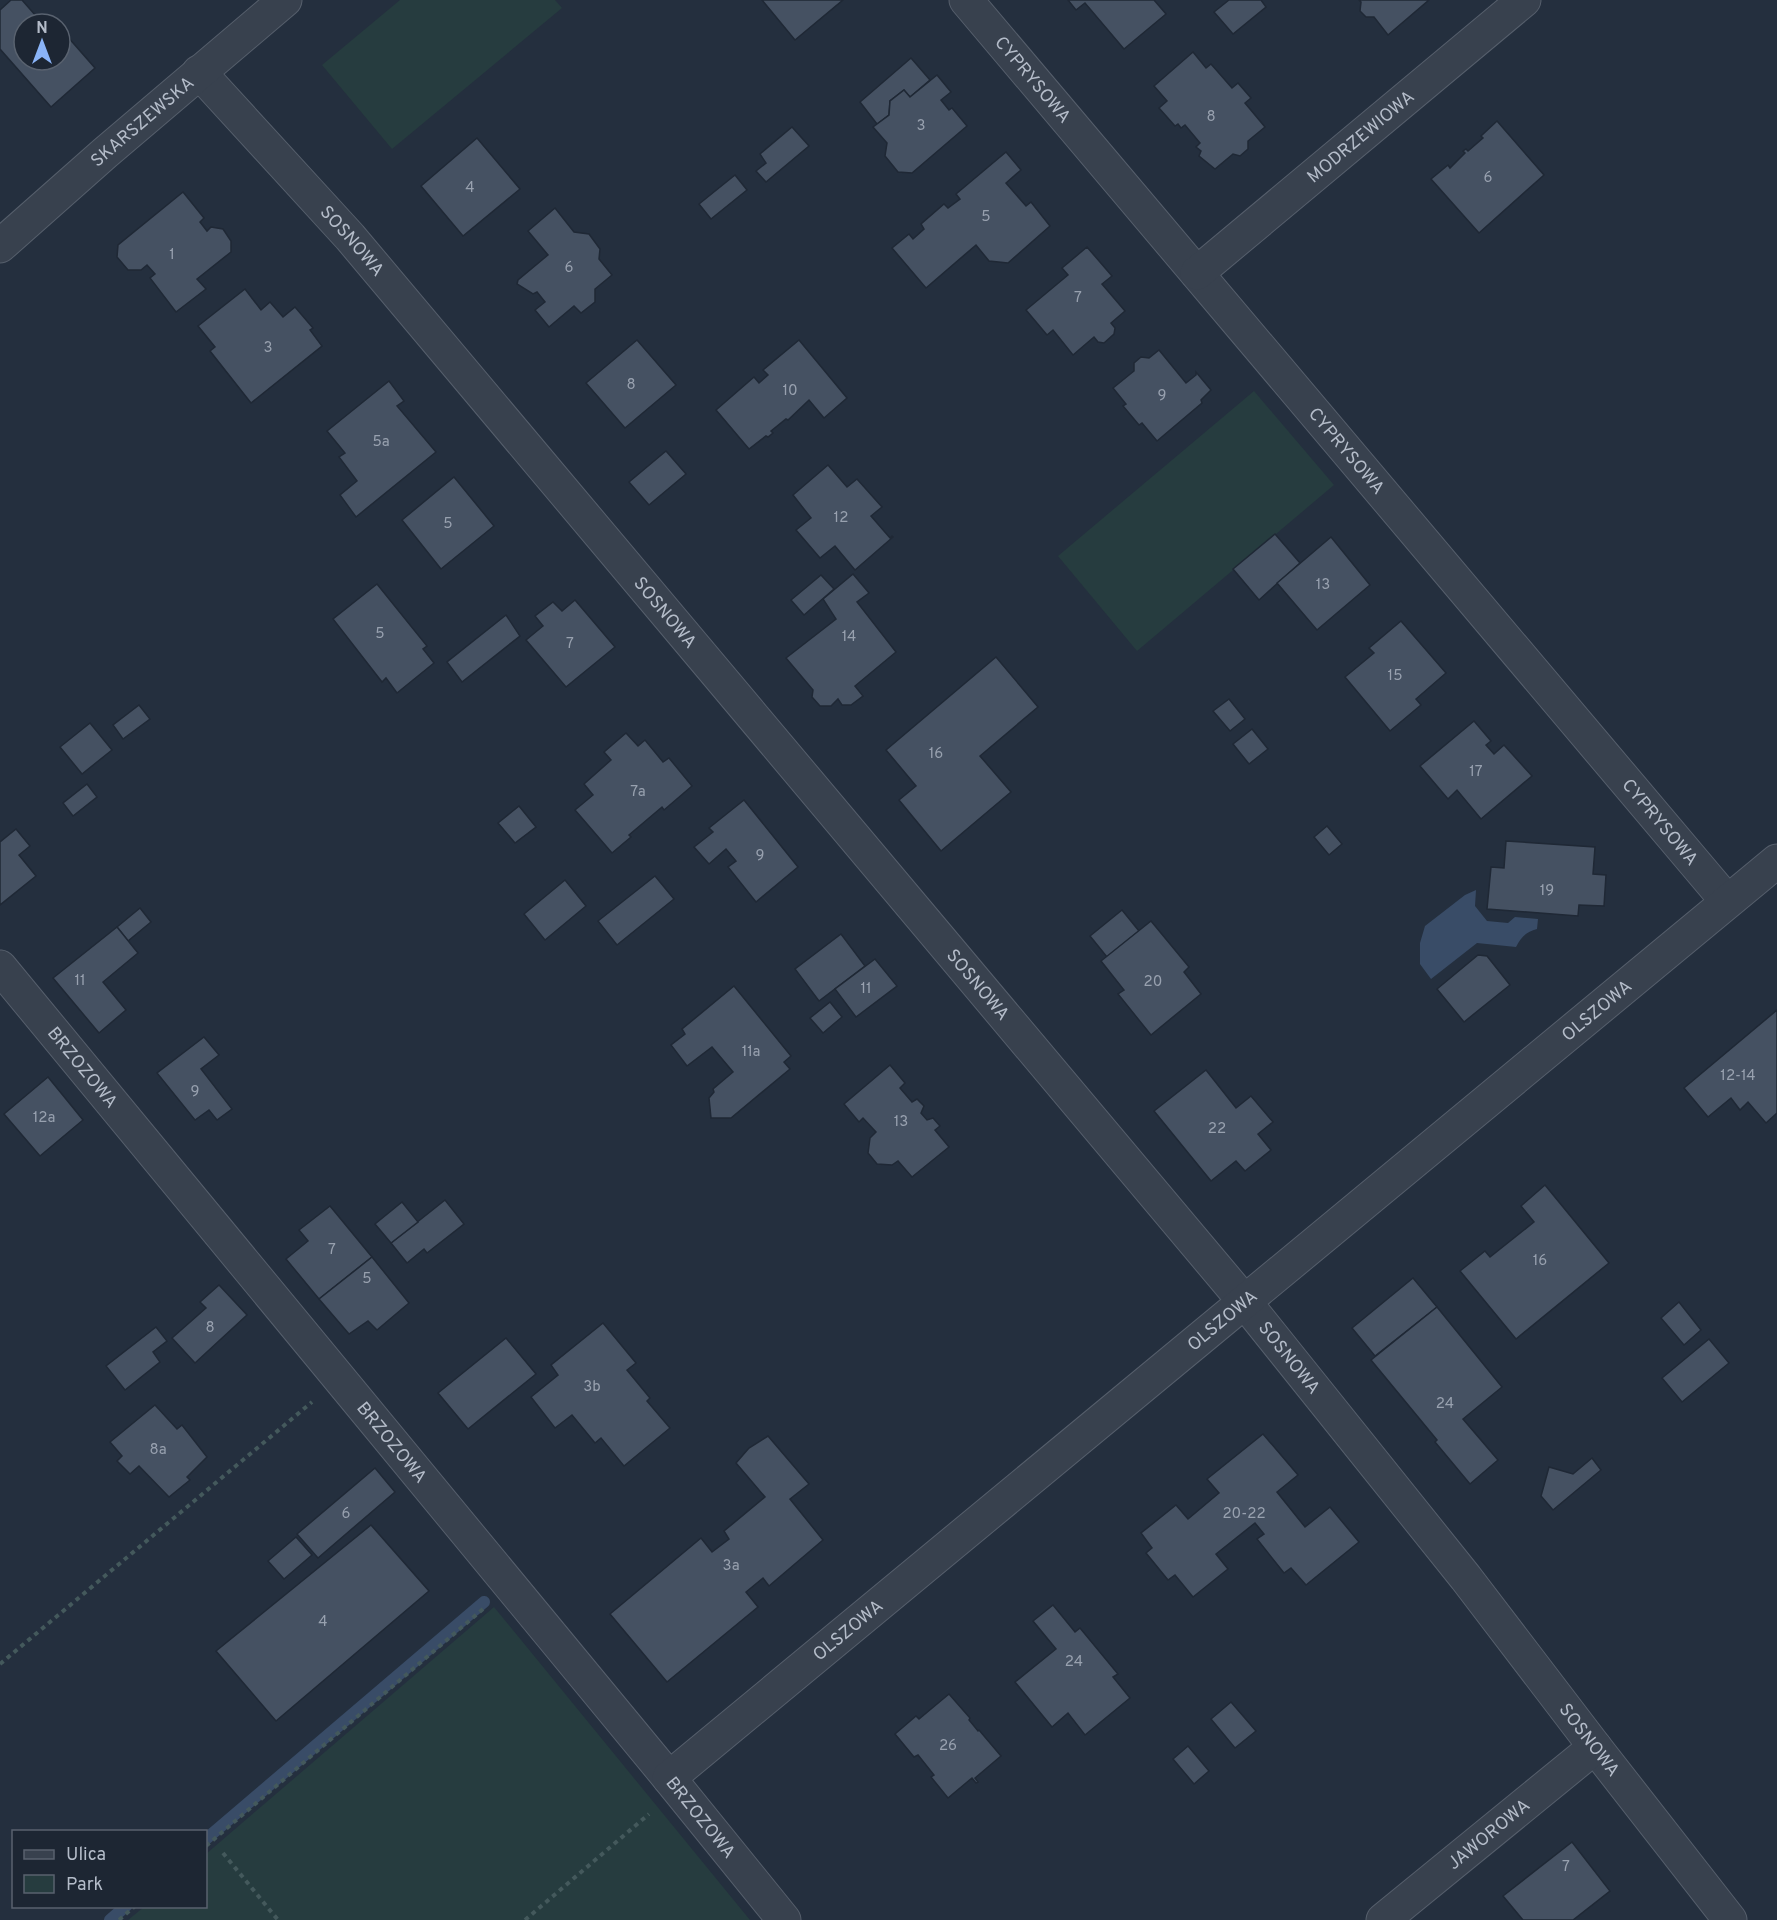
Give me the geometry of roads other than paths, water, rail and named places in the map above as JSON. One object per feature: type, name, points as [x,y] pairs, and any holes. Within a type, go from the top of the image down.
[{"type":"street","name":"SKARSZEWSKA","points":[[0,246],[285,0]]},
{"type":"street","name":"CYPRYSOWA","points":[[966,0],[1727,901]]},
{"type":"street","name":"MODRZEWIOWA","points":[[1197,273],[1524,0]]},
{"type":"street","name":"SOSNOWA","points":[[200,72],[350,237],[1244,1301],[1466,1578],[1730,1920]]},
{"type":"street","name":"OLSZOWA","points":[[669,1778],[1777,861]]},
{"type":"street","name":"BRZOZOWA","points":[[0,967],[784,1920]]},
{"type":"street","name":"JAWOROWA","points":[[1383,1920],[1595,1747]]},
{"type":"water","points":[[1476,890],[1475,906],[1487,921],[1508,923],[1515,917],[1538,919],[1537,929],[1524,935],[1516,947],[1477,943],[1431,979],[1420,964],[1420,943],[1425,926],[1465,895]]},
{"type":"waterway","points":[[207,1838],[484,1602]]},
{"type":"waterway","points":[[110,1920],[124,1908]]}]
